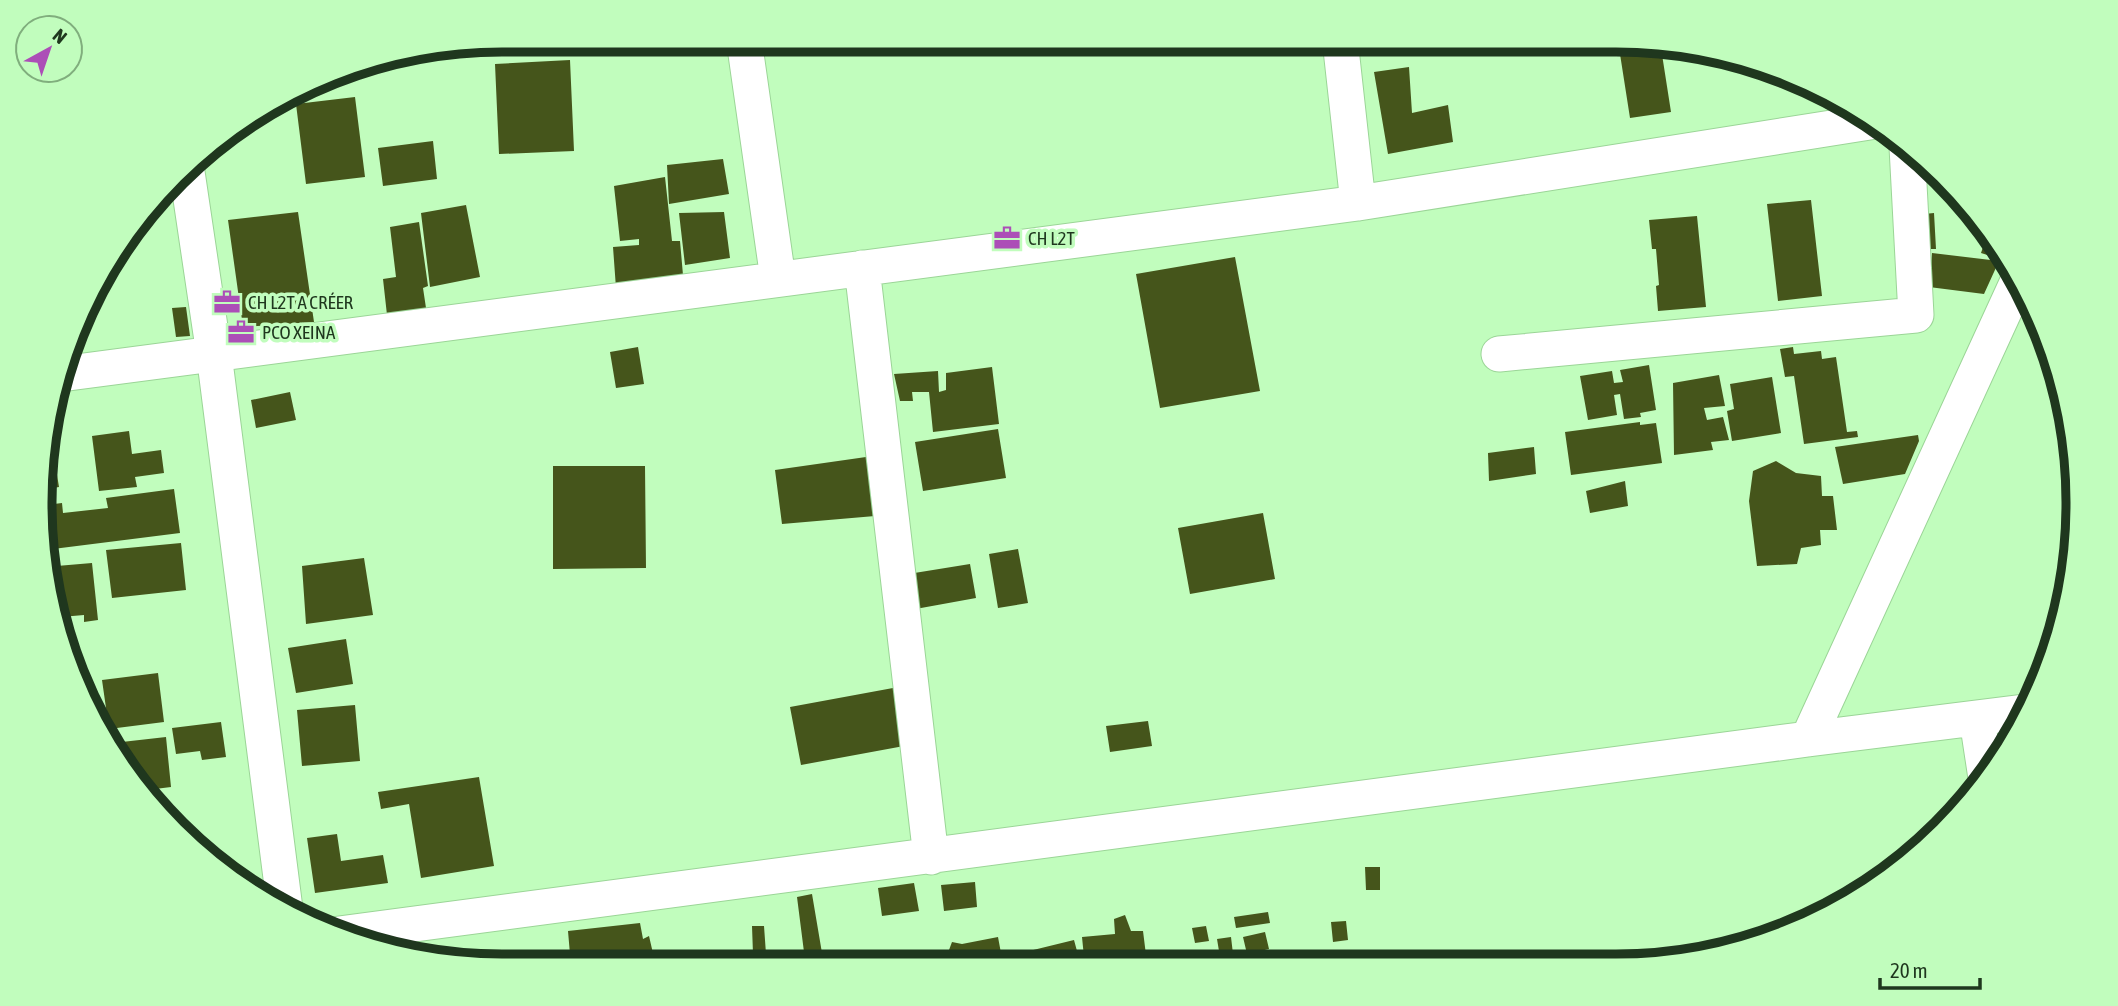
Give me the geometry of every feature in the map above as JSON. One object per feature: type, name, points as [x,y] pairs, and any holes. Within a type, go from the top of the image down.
[{"type":"street","points":[[746,52],[778,279]]},
{"type":"street","points":[[1341,52],[1358,203]]},
{"type":"street","points":[[72,373],[1358,203],[1858,124]]},
{"type":"street","points":[[1499,354],[1916,315],[1908,161]]},
{"type":"street","points":[[188,180],[214,354],[283,896]]},
{"type":"street","points":[[862,268],[931,856]]},
{"type":"street","points":[[1808,739],[2013,292]]},
{"type":"street","points":[[362,931],[2013,714]]},
{"type":"street","points":[[1978,719],[1984,761]]},
{"type":"building","points":[[1620,54],[1662,55],[1671,112],[1630,118]]},
{"type":"building","points":[[570,60],[574,151],[499,154],[495,64]]},
{"type":"building","points":[[1409,67],[1412,113],[1448,105],[1453,142],[1388,154],[1374,72]]},
{"type":"building","points":[[355,97],[365,177],[306,184],[296,104]]},
{"type":"building","points":[[433,141],[437,179],[383,186],[378,148]]},
{"type":"building","points":[[723,159],[729,194],[669,204],[667,165]]},
{"type":"building","points":[[665,177],[672,241],[680,241],[683,275],[616,288],[613,247],[639,245],[639,239],[620,241],[614,186]]},
{"type":"building","points":[[1811,200],[1822,296],[1778,301],[1767,204]]},
{"type":"building","points":[[466,205],[480,277],[430,287],[421,213]]},
{"type":"building","points":[[298,212],[314,322],[243,327],[228,220]]},
{"type":"building","points":[[724,212],[730,258],[685,265],[679,213]]},
{"type":"building","points":[[1934,213],[1936,249],[1926,249],[1924,214]]},
{"type":"building","points":[[1697,216],[1706,307],[1658,311],[1656,249],[1652,249],[1649,220]]},
{"type":"building","points":[[419,222],[428,286],[423,288],[426,308],[387,315],[383,279],[396,277],[390,227]]},
{"type":"building","points":[[1984,245],[1992,256],[1981,253]]},
{"type":"building","points":[[1932,253],[1994,260],[1997,265],[1984,294],[1929,287]]},
{"type":"building","points":[[1235,257],[1260,391],[1160,408],[1136,274]]},
{"type":"building","points":[[186,307],[190,336],[176,337],[172,308]]},
{"type":"building","points":[[638,347],[644,384],[616,388],[610,352]]},
{"type":"building","points":[[1793,347],[1794,354],[1821,351],[1822,359],[1836,357],[1847,432],[1857,431],[1858,437],[1804,444],[1794,376],[1785,377],[1780,349]]},
{"type":"building","points":[[1649,365],[1656,410],[1640,413],[1641,417],[1624,419],[1620,394],[1614,395],[1617,415],[1588,420],[1580,376],[1612,371],[1614,383],[1623,382],[1620,370]]},
{"type":"building","points":[[992,367],[999,424],[933,432],[929,392],[912,392],[913,401],[900,401],[894,374],[938,371],[939,392],[946,390],[946,373]]},
{"type":"building","points":[[1719,375],[1725,406],[1704,408],[1707,420],[1723,417],[1729,440],[1711,442],[1713,450],[1674,455],[1673,383]]},
{"type":"building","points":[[1772,377],[1781,433],[1732,441],[1727,411],[1734,409],[1730,384]]},
{"type":"building","points":[[290,392],[296,420],[256,428],[251,400]]},
{"type":"building","points":[[1640,422],[1640,425],[1656,423],[1662,463],[1571,475],[1565,432]]},
{"type":"building","points":[[998,429],[1006,478],[923,491],[915,442]]},
{"type":"building","points":[[129,431],[132,454],[161,450],[164,473],[135,477],[137,487],[99,491],[92,436]]},
{"type":"building","points":[[1918,435],[1919,441],[1905,474],[1843,484],[1835,447]]},
{"type":"building","points":[[1534,447],[1536,474],[1489,481],[1488,453]]},
{"type":"building","points":[[866,457],[875,516],[782,524],[775,470]]},
{"type":"building","points":[[54,459],[59,487],[53,488]]},
{"type":"building","points":[[1776,461],[1796,473],[1821,476],[1822,496],[1833,496],[1837,530],[1820,530],[1821,545],[1801,548],[1797,564],[1757,566],[1749,501],[1753,471]]},
{"type":"building","points":[[553,466],[645,466],[646,568],[553,569]]},
{"type":"building","points":[[1625,481],[1628,506],[1590,513],[1586,491]]},
{"type":"building","points":[[174,489],[180,533],[55,549],[52,504],[62,503],[63,513],[108,508],[106,498]]},
{"type":"building","points":[[1263,513],[1275,579],[1190,594],[1178,528]]},
{"type":"building","points":[[181,543],[186,590],[112,598],[106,550]]},
{"type":"building","points":[[1018,549],[1028,603],[998,608],[989,554]]},
{"type":"building","points":[[364,558],[373,615],[306,624],[302,566]]},
{"type":"building","points":[[92,563],[98,620],[84,622],[84,615],[67,616],[57,566]]},
{"type":"building","points":[[970,564],[976,598],[910,610],[902,575]]},
{"type":"building","points":[[346,639],[353,684],[296,693],[288,648]]},
{"type":"building","points":[[158,673],[164,722],[113,728],[107,718],[102,680]]},
{"type":"building","points":[[893,688],[904,746],[801,765],[790,707]]},
{"type":"building","points":[[355,705],[360,761],[302,766],[297,710]]},
{"type":"building","points":[[1148,721],[1152,746],[1110,752],[1106,726]]},
{"type":"building","points":[[221,722],[226,757],[202,760],[200,751],[176,754],[172,728]]},
{"type":"building","points":[[166,737],[171,787],[155,789],[121,742]]},
{"type":"building","points":[[479,777],[494,866],[421,878],[409,804],[381,809],[378,792]]},
{"type":"building","points":[[337,834],[341,861],[383,855],[388,883],[315,893],[307,838]]},
{"type":"building","points":[[1365,867],[1380,867],[1380,890],[1366,890]]},
{"type":"building","points":[[975,882],[977,907],[944,911],[941,885]]},
{"type":"building","points":[[914,883],[919,911],[882,916],[878,888]]},
{"type":"building","points":[[812,894],[822,953],[804,952],[797,897]]},
{"type":"building","points":[[1268,912],[1270,923],[1236,928],[1234,917]]},
{"type":"building","points":[[1125,915],[1131,931],[1143,931],[1146,954],[1084,954],[1082,937],[1115,934],[1114,919]]},
{"type":"building","points":[[1346,921],[1348,940],[1333,942],[1331,922]]},
{"type":"building","points":[[640,923],[643,939],[649,936],[653,954],[570,954],[568,931]]},
{"type":"building","points":[[752,926],[764,926],[766,954],[753,954]]},
{"type":"building","points":[[1206,926],[1209,941],[1195,943],[1192,928]]},
{"type":"building","points":[[1265,932],[1269,949],[1247,954],[1243,937]]},
{"type":"building","points":[[998,937],[1001,954],[950,954],[952,942],[962,944]]},
{"type":"building","points":[[1231,937],[1233,954],[1220,954],[1217,939]]},
{"type":"building","points":[[1074,940],[1078,954],[1026,954],[1025,952]]},
{"type":"place","name":"CH L2T","points":[[1007,238]]},
{"type":"place","name":"CH L2T A CRÉER","points":[[227,302]]},
{"type":"place","name":"PCO XEINA","points":[[241,332]]}]
